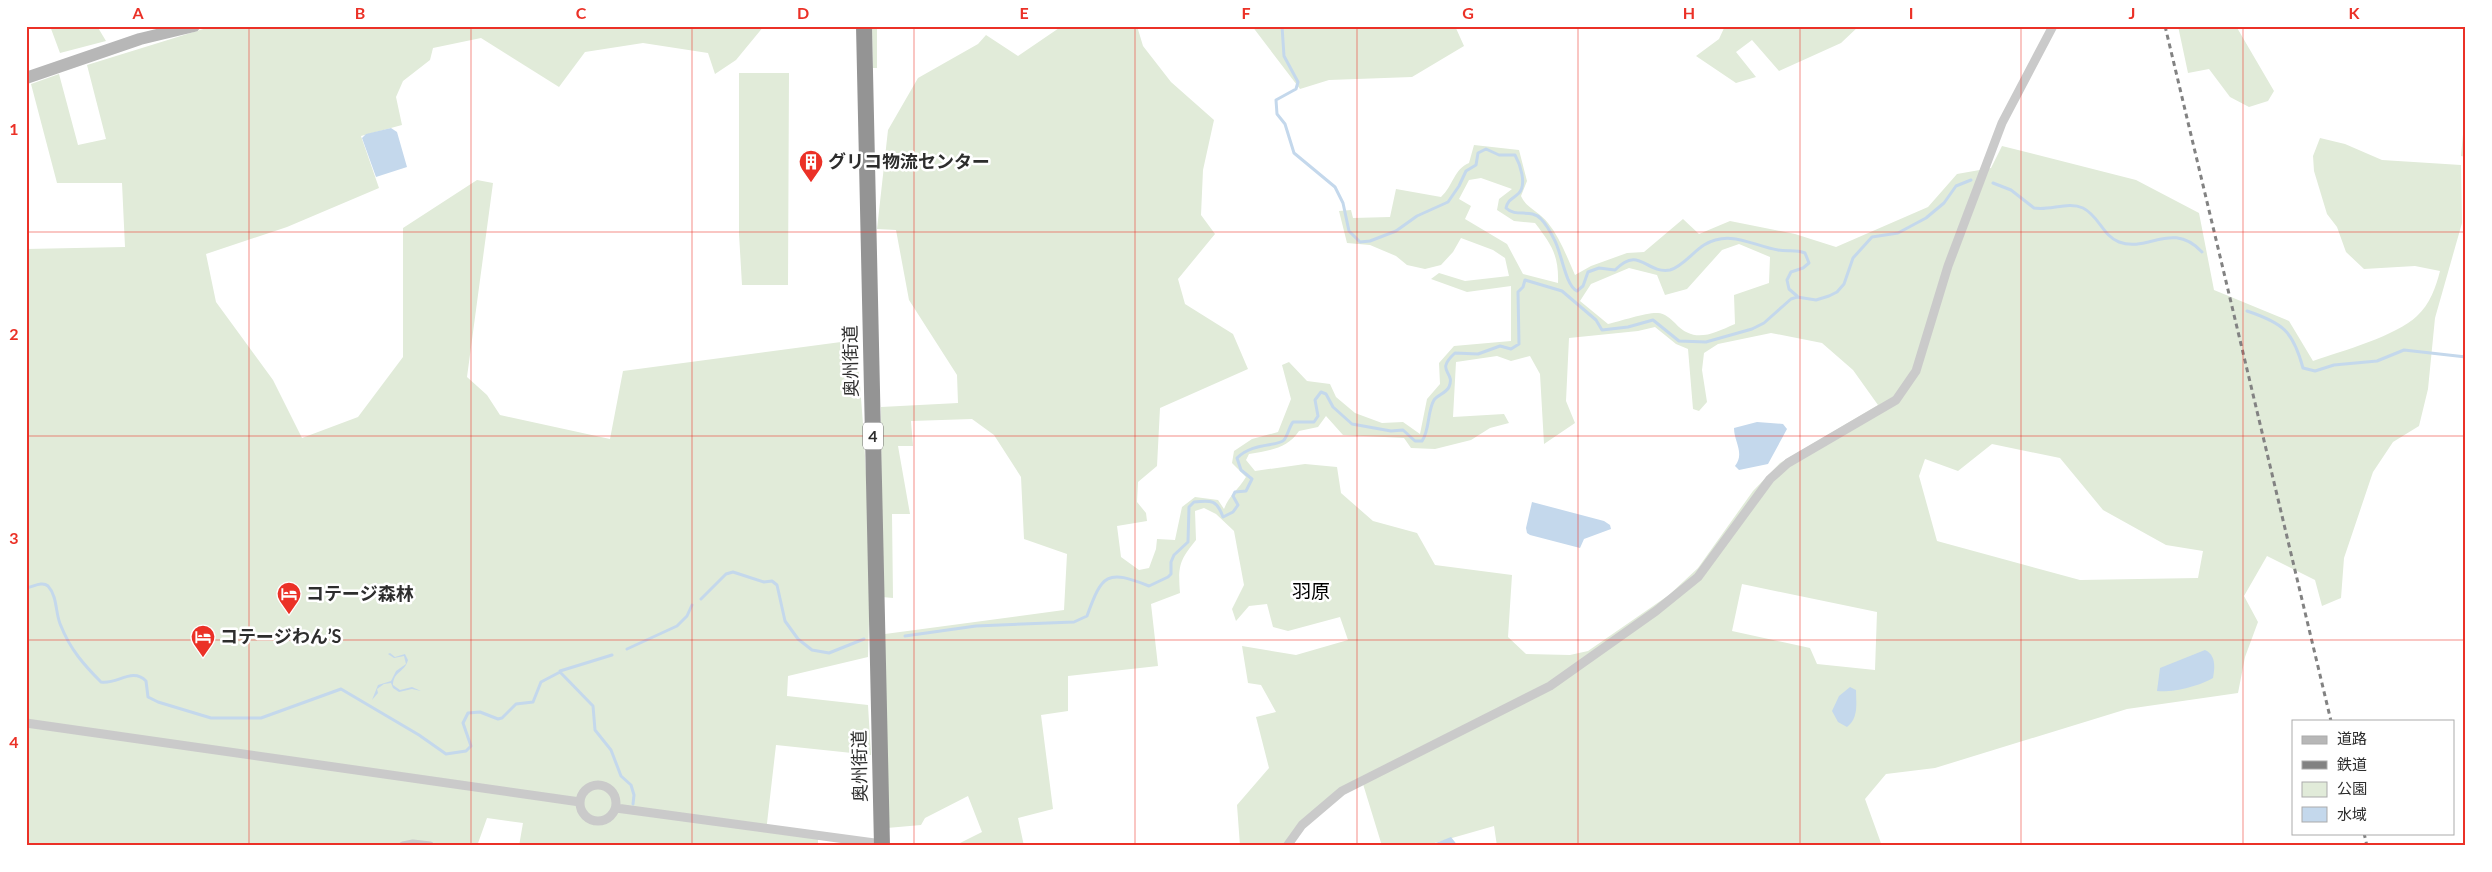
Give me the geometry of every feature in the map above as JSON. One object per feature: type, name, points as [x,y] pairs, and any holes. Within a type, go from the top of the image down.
[{"type":"highway","name":"奥州街道","points":[[864,26],[882,845]]},
{"type":"street","points":[[26,78],[104,50],[194,26]]},
{"type":"street","points":[[1287,846],[1302,825],[1342,791],[1550,686],[1656,611],[1698,577],[1770,479],[1788,463],[1896,400],[1916,372],[1948,266],[2002,123],[2053,26]]},
{"type":"street","points":[[26,723],[580,802]]},
{"type":"street","points":[[602,785],[612,791],[615,796],[616,808],[609,818],[598,822],[586,817],[582,812],[580,802],[585,790],[590,786],[602,785]]},
{"type":"street","points":[[616,808],[882,845]]},
{"type":"street","points":[[403,846],[430,846]]},
{"type":"green space","points":[[50,26],[97,26],[106,41],[60,53]]},
{"type":"green space","points":[[213,26],[764,26],[736,60],[715,74],[708,53],[643,43],[585,52],[559,87],[481,38],[433,48],[430,60],[403,81],[396,97],[402,125],[361,136],[379,188],[287,227],[206,254],[216,302],[273,380],[302,438],[358,417],[403,357],[403,228],[477,180],[493,183],[467,377],[487,395],[500,415],[610,439],[623,371],[856,340],[867,498],[868,657],[788,676],[787,696],[868,705],[871,755],[776,745],[766,832],[818,839],[818,846],[519,846],[523,823],[487,818],[477,846],[26,846],[26,249],[125,247],[122,183],[57,183],[31,84],[59,74],[78,145],[106,139],[87,65]]},
{"type":"green space","points":[[872,26],[877,26],[877,68],[873,68]]},
{"type":"green space","points":[[1062,26],[1137,26],[1143,46],[1171,82],[1214,120],[1203,170],[1201,215],[1215,234],[1178,279],[1185,304],[1233,334],[1248,369],[1160,408],[1157,466],[1138,482],[1137,502],[1146,513],[1147,521],[1117,526],[1121,557],[1139,570],[1149,568],[1156,549],[1157,539],[1175,540],[1182,507],[1195,497],[1218,500],[1224,509],[1229,499],[1246,477],[1232,463],[1234,451],[1252,439],[1278,432],[1291,399],[1282,365],[1289,362],[1307,381],[1330,384],[1336,397],[1355,413],[1382,423],[1403,422],[1420,434],[1427,399],[1440,384],[1439,363],[1454,346],[1511,341],[1511,286],[1467,292],[1431,279],[1439,273],[1465,281],[1509,276],[1505,258],[1493,250],[1461,238],[1453,252],[1441,265],[1425,269],[1407,265],[1396,256],[1370,245],[1347,243],[1339,211],[1351,210],[1353,218],[1390,217],[1396,189],[1441,197],[1460,169],[1469,163],[1474,145],[1519,150],[1527,181],[1521,196],[1526,204],[1545,219],[1552,229],[1575,275],[1591,266],[1627,253],[1644,252],[1683,219],[1699,234],[1730,221],[1795,234],[1836,247],[1928,207],[1957,174],[1991,168],[2002,146],[2136,180],[2199,213],[2214,290],[2289,321],[2313,361],[2383,336],[2408,323],[2422,311],[2429,301],[2440,271],[2415,266],[2364,269],[2346,252],[2337,227],[2327,214],[2314,171],[2313,156],[2320,138],[2345,144],[2382,160],[2461,165],[2462,223],[2435,318],[2428,389],[2419,426],[2393,442],[2373,472],[2344,558],[2341,598],[2322,606],[2315,580],[2267,556],[2244,596],[2258,622],[2245,657],[2238,693],[2127,709],[1935,768],[1886,774],[1865,799],[1882,846],[1497,846],[1494,826],[1424,846],[1382,846],[1363,784],[1341,789],[1284,846],[1240,846],[1237,805],[1269,768],[1256,717],[1276,712],[1261,685],[1248,683],[1242,646],[1296,655],[1348,640],[1340,617],[1288,631],[1273,627],[1267,604],[1249,606],[1236,621],[1232,609],[1244,585],[1234,531],[1216,514],[1204,508],[1195,511],[1196,540],[1186,553],[1181,564],[1179,576],[1180,593],[1151,604],[1158,666],[1068,676],[1068,711],[1041,715],[1053,809],[1018,818],[1024,846],[954,846],[982,832],[968,796],[925,818],[921,825],[887,828],[885,634],[1064,610],[1067,554],[1024,539],[1021,477],[994,435],[972,419],[911,421],[913,446],[898,446],[910,514],[892,514],[893,598],[882,597],[881,407],[958,403],[957,375],[909,300],[896,230],[877,229],[888,130],[918,78],[978,44],[986,35],[1018,56]],"holes":[[[1481,178],[1512,189],[1499,199],[1497,210],[1514,221],[1535,223],[1553,250],[1557,265],[1558,283],[1523,274],[1507,244],[1465,219],[1471,206],[1459,199],[1469,180]],[[1739,244],[1770,257],[1769,283],[1734,295],[1735,324],[1711,334],[1696,335],[1689,333],[1667,316],[1658,313],[1641,315],[1608,324],[1580,301],[1591,284],[1629,268],[1657,275],[1665,295],[1687,289],[1722,250]],[[1655,327],[1676,344],[1688,349],[1693,409],[1699,411],[1707,402],[1702,370],[1704,353],[1718,344],[1771,333],[1822,343],[1853,370],[1878,405],[1780,463],[1753,491],[1698,568],[1669,595],[1588,651],[1570,655],[1526,654],[1508,637],[1512,575],[1435,565],[1417,533],[1373,521],[1341,493],[1337,467],[1305,464],[1255,471],[1246,460],[1249,454],[1271,450],[1289,442],[1299,431],[1318,427],[1326,416],[1343,435],[1404,438],[1411,448],[1435,449],[1471,440],[1490,428],[1509,423],[1504,414],[1453,417],[1456,362],[1497,356],[1511,361],[1530,356],[1540,374],[1544,444],[1575,423],[1566,401],[1569,338],[1638,331]],[[1992,444],[2060,458],[2103,510],[2166,545],[2203,551],[2198,578],[2080,580],[1937,541],[1919,476],[1925,459],[1958,471]],[[1742,584],[1877,612],[1875,670],[1817,664],[1810,648],[1732,631]]]},
{"type":"green space","points":[[1252,26],[1455,26],[1464,46],[1412,77],[1329,80],[1300,89]]},
{"type":"green space","points":[[1725,26],[1859,26],[1841,43],[1779,71],[1752,40],[1736,52],[1756,77],[1736,83],[1696,56],[1719,39]]},
{"type":"green space","points":[[2178,26],[2236,26],[2274,91],[2268,101],[2249,107],[2230,97],[2209,69],[2188,73]]},
{"type":"green space","points":[[739,73],[789,73],[788,285],[742,285],[739,234]]},
{"type":"green space","points":[[2466,101],[2466,157],[2461,156]]},
{"type":"water","points":[[391,128],[397,132],[407,167],[376,177],[362,138],[366,134]]},
{"type":"water","points":[[1757,422],[1783,424],[1787,429],[1768,464],[1739,470],[1735,466],[1738,461],[1739,452],[1734,428]]},
{"type":"water","points":[[1532,502],[1604,521],[1610,525],[1611,529],[1584,539],[1580,548],[1530,535],[1527,533],[1526,528]]},
{"type":"water","points":[[2205,650],[2213,658],[2213,678],[2186,688],[2157,691],[2160,668]]},
{"type":"water","points":[[390,653],[395,657],[405,654],[408,660],[406,664],[404,656],[394,658],[388,654]]},
{"type":"water","points":[[406,664],[395,677],[393,685],[400,690],[412,687],[421,691],[412,689],[399,692],[393,688],[391,683],[384,684],[377,689],[378,693],[372,700],[378,685],[391,681],[396,671]]},
{"type":"water","points":[[1850,687],[1856,690],[1856,710],[1851,723],[1847,727],[1838,722],[1832,711],[1839,696]]},
{"type":"water","points":[[1451,837],[1458,846],[1428,846]]},
{"type":"waterway","points":[[1282,26],[1284,56],[1298,82],[1296,89],[1276,100],[1277,114],[1285,124],[1294,153],[1335,187],[1343,203],[1349,231],[1360,242],[1370,241],[1396,231],[1417,216],[1448,202],[1466,171],[1476,165],[1478,153],[1486,149],[1499,155],[1515,155],[1521,169],[1522,185],[1519,193],[1509,201],[1506,208],[1514,212],[1533,214],[1543,221],[1557,245],[1569,282],[1577,291],[1583,286],[1588,272],[1599,268],[1615,270],[1624,263],[1637,260],[1654,268],[1670,270],[1679,266],[1704,245],[1714,240],[1732,238],[1778,250],[1805,253],[1809,263],[1803,268],[1791,272],[1787,280],[1789,289],[1797,296]]},
{"type":"waterway","points":[[905,636],[976,626],[1074,622],[1087,616],[1097,591],[1108,579],[1115,577],[1124,578],[1149,586],[1168,577],[1171,574],[1171,562],[1174,555],[1188,542],[1189,507],[1194,502],[1210,501],[1216,504],[1223,517],[1233,512],[1238,505],[1233,496],[1235,492],[1246,491],[1252,479],[1241,470],[1237,458],[1250,449],[1281,442],[1287,436],[1293,422],[1314,422],[1318,416],[1315,400],[1321,392],[1326,394],[1333,407],[1352,424],[1391,431],[1403,430],[1415,441],[1422,441],[1425,437],[1430,410],[1434,400],[1449,387],[1450,378],[1446,368],[1449,359],[1455,353],[1478,354],[1500,346],[1511,349],[1519,344],[1518,292],[1523,287],[1525,280],[1562,291],[1596,320],[1602,330],[1628,327],[1653,320],[1679,341],[1706,342],[1752,329],[1764,323],[1791,299],[1797,297],[1816,300],[1837,292],[1844,284],[1853,258],[1872,237],[1898,233],[1926,218],[1944,203],[1956,186],[1971,180]]},
{"type":"waterway","points":[[1993,183],[2011,190],[2034,208],[2071,205],[2083,208],[2093,216],[2109,235],[2119,242],[2140,244],[2160,239],[2180,238],[2191,243],[2202,252]]},
{"type":"waterway","points":[[2247,311],[2270,320],[2285,330],[2295,345],[2303,368],[2315,371],[2334,365],[2377,361],[2404,350],[2466,357]]},
{"type":"waterway","points":[[701,599],[726,574],[733,572],[764,582],[772,581],[777,585],[785,621],[798,639],[812,650],[829,653],[864,639]]},
{"type":"waterway","points":[[26,588],[40,584],[48,586],[55,600],[59,621],[69,642],[83,663],[101,682],[130,676],[141,677],[146,681],[148,697],[158,702],[211,718],[261,718],[341,689],[419,735],[446,754],[466,751],[471,746],[463,723],[468,713],[480,712],[498,719],[502,718],[516,704],[533,702],[541,682],[560,672],[593,706],[595,730],[611,750],[621,776],[631,785],[634,795],[633,804]]},
{"type":"waterway","points":[[627,649],[677,626],[687,616],[692,605]]},
{"type":"waterway","points":[[560,671],[612,655]]},
{"type":"railway","points":[[2165,26],[2331,720]]},
{"type":"railway","points":[[2364,834],[2367,846]]},
{"type":"place","name":"グリコ物流センター","points":[[811,183]]},
{"type":"place","name":"コテージ森林","points":[[289,615]]},
{"type":"place","name":"コテージわん’S","points":[[203,658]]},
{"type":"district","name":"羽原","points":[[1311,591]]}]
